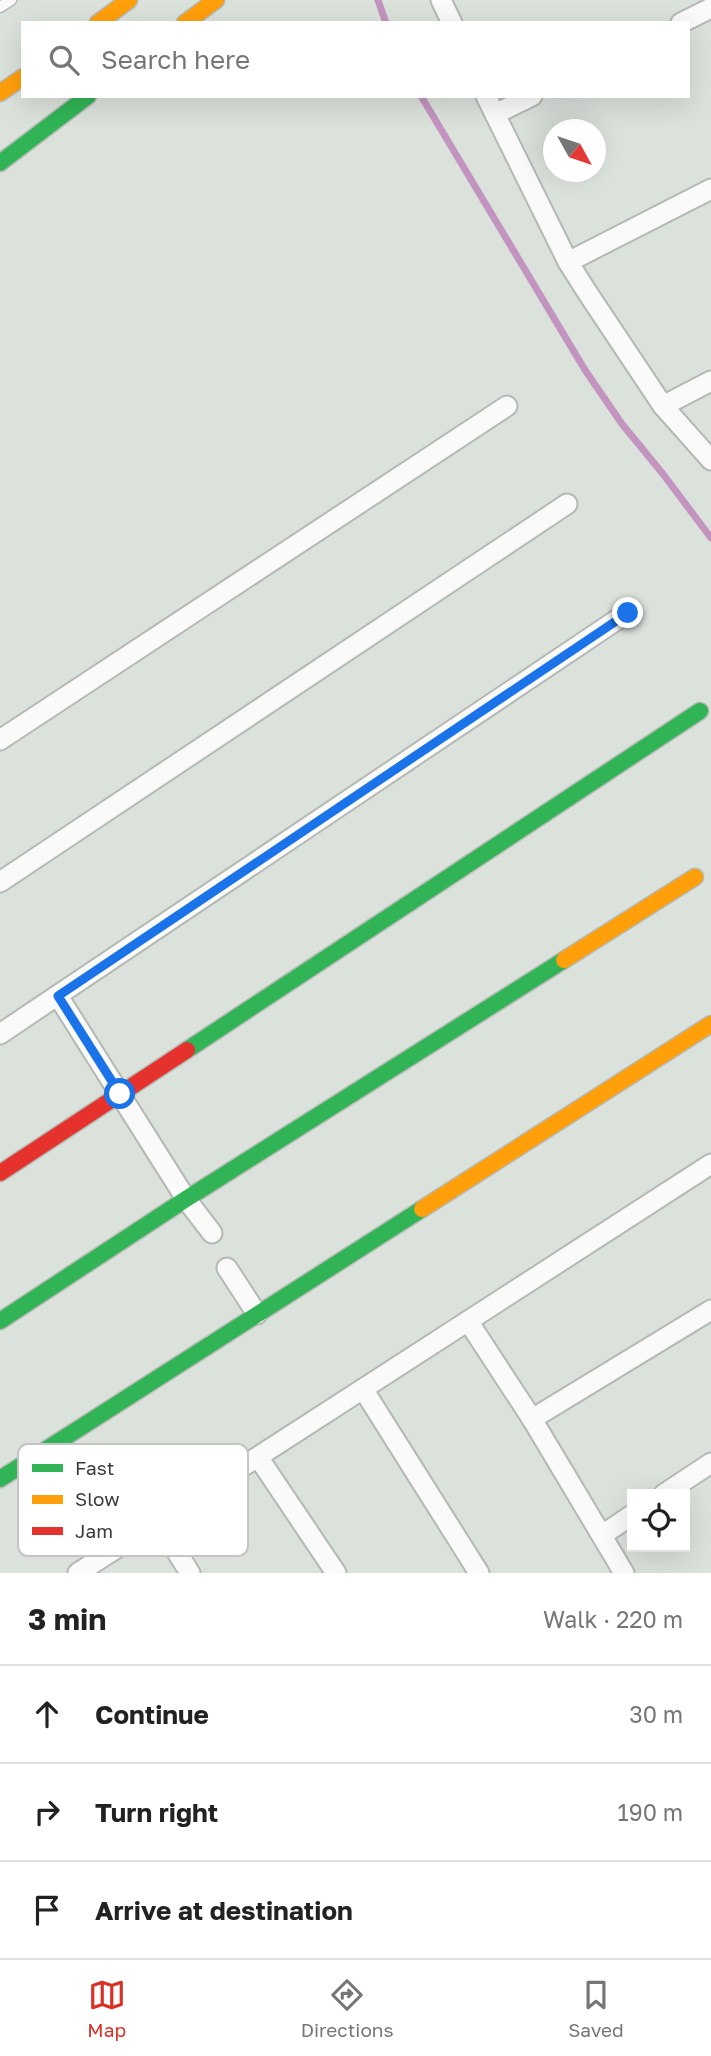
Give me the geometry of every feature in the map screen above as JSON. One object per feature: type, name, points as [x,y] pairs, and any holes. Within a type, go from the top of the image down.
[{"type":"street","points":[[101,21],[130,0]]},
{"type":"street","points":[[188,21],[216,0]]},
{"type":"street","points":[[441,0],[451,21]]},
{"type":"street","points":[[685,21],[711,8]]},
{"type":"street","points":[[0,93],[21,78]]},
{"type":"street","points":[[0,163],[85,98]]},
{"type":"street","points":[[487,98],[568,262],[663,406],[711,460]]},
{"type":"street","points":[[495,114],[528,98]]},
{"type":"street","points":[[568,262],[711,189]]},
{"type":"street","points":[[663,406],[711,381]]},
{"type":"street","points":[[0,740],[507,406]]},
{"type":"street","points":[[0,882],[567,504]]},
{"type":"street","points":[[0,1034],[628,613]]},
{"type":"street","points":[[0,1172],[700,710]]},
{"type":"street","points":[[0,1321],[186,1199],[695,877]]},
{"type":"street","points":[[58,996],[186,1199],[212,1233]]},
{"type":"street","points":[[55,1444],[711,1024]]},
{"type":"street","points":[[248,1464],[711,1164]]},
{"type":"street","points":[[227,1268],[257,1314]]},
{"type":"street","points":[[533,1419],[711,1310]]},
{"type":"street","points":[[468,1321],[533,1419],[624,1573]]},
{"type":"street","points":[[363,1389],[479,1573]]},
{"type":"street","points":[[258,1457],[336,1573]]},
{"type":"street","points":[[672,1489],[711,1464]]},
{"type":"street","points":[[0,1479],[18,1467]]},
{"type":"street","points":[[601,1535],[627,1518]]},
{"type":"street","points":[[78,1573],[105,1556]]},
{"type":"street","points":[[179,1556],[190,1573]]},
{"type":"lane","points":[[0,7],[11,0]]},
{"type":"waterway","points":[[378,0],[385,21]]},
{"type":"waterway","points":[[422,98],[585,370],[622,424],[711,538]]},
{"type":"traffic: fast","points":[[0,163],[85,98]]},
{"type":"traffic: fast","points":[[187,1050],[700,711]]},
{"type":"traffic: fast","points":[[0,1321],[186,1199],[564,960]]},
{"type":"traffic: fast","points":[[55,1444],[422,1209]]},
{"type":"traffic: fast","points":[[0,1479],[18,1467]]},
{"type":"traffic: slow","points":[[101,21],[129,0]]},
{"type":"traffic: slow","points":[[188,21],[216,0]]},
{"type":"traffic: slow","points":[[0,93],[21,78]]},
{"type":"traffic: slow","points":[[564,960],[695,877]]},
{"type":"traffic: slow","points":[[422,1209],[711,1024]]},
{"type":"traffic: jam","points":[[0,1173],[187,1050]]},
{"type":"route","points":[[120,1094],[58,996],[628,613]]}]
